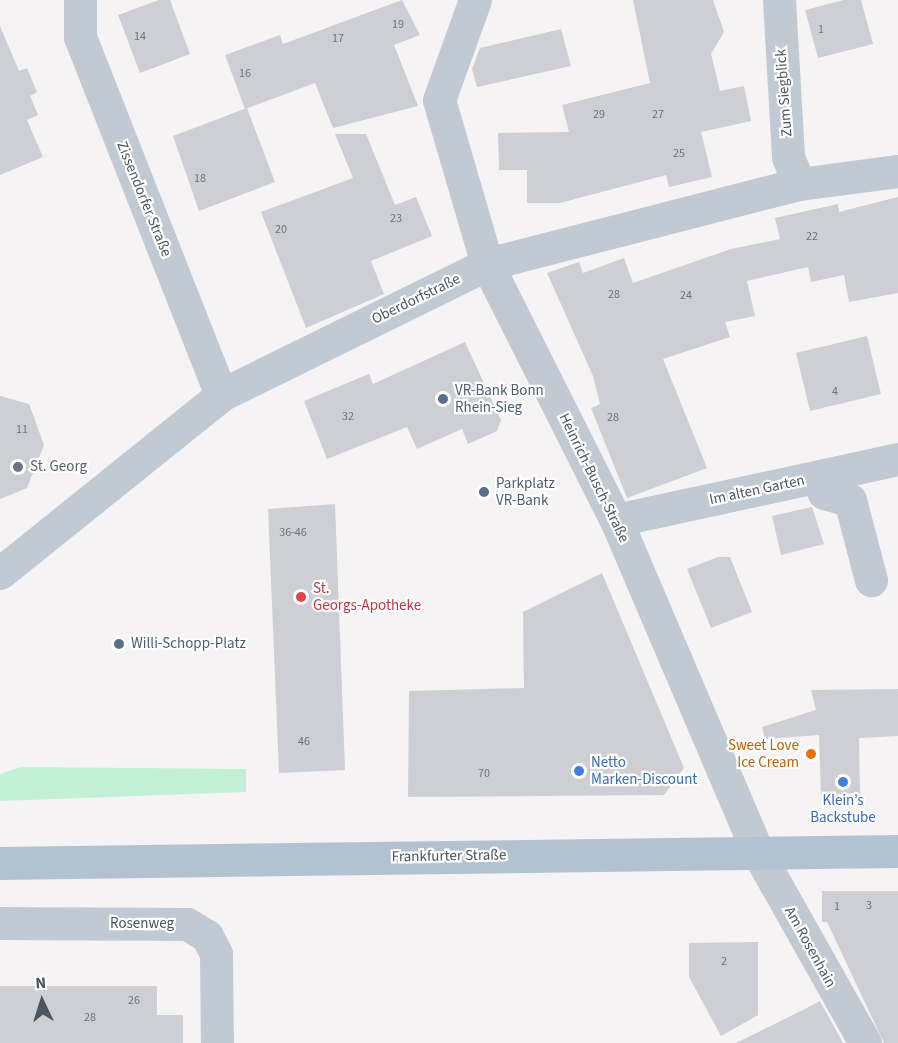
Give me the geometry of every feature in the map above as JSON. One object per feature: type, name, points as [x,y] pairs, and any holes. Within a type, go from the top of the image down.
[{"type":"main road","name":"Frankfurter Straße","points":[[0,863],[757,851],[898,851]]},
{"type":"street","name":"Zissendorfer Straße","points":[[80,0],[80,37],[221,395]]},
{"type":"street","name":"Heinrich-Busch-Straße","points":[[475,0],[439,100],[487,264],[616,520],[757,851]]},
{"type":"street","name":"Zum Siegblick","points":[[779,0],[788,157],[799,183]]},
{"type":"street","name":"Oberdorfstraße","points":[[0,573],[221,395],[487,264],[799,183],[898,171]]},
{"type":"street","name":"Im alten Garten","points":[[616,520],[898,459]]},
{"type":"street","points":[[820,476],[824,493],[850,500],[871,580]]},
{"type":"street","name":"Am Rosenhain","points":[[757,851],[864,1043]]},
{"type":"street","name":"Rosenweg","points":[[0,923],[187,924],[207,936],[216,954],[217,1043]]},
{"type":"green space","points":[[21,767],[246,769],[246,792],[0,801],[0,774]]},
{"type":"building","points":[[159,0],[170,0],[190,54],[140,73],[118,15]]},
{"type":"building","points":[[402,0],[420,35],[394,45],[418,106],[333,128],[315,83],[245,109],[225,55],[280,35],[283,44]]},
{"type":"building","points":[[633,0],[713,0],[724,32],[711,54],[720,91],[744,86],[751,121],[701,132],[712,177],[669,187],[666,175],[560,203],[527,203],[527,170],[499,170],[498,133],[569,132],[562,105],[650,83]]},
{"type":"building","points":[[844,0],[861,0],[873,44],[818,58],[805,10]]},
{"type":"building","points":[[0,26],[19,71],[27,68],[37,92],[30,96],[38,115],[27,120],[43,157],[0,175]]},
{"type":"building","points":[[561,29],[571,66],[477,87],[472,69],[480,48]]},
{"type":"building","points":[[247,108],[275,182],[199,211],[173,136]]},
{"type":"building","points":[[335,134],[366,134],[395,205],[416,197],[432,236],[371,261],[384,294],[306,328],[261,212],[353,178]]},
{"type":"building","points":[[898,197],[898,293],[849,302],[844,275],[811,282],[808,267],[747,281],[755,316],[725,322],[730,337],[663,359],[707,468],[627,498],[591,408],[600,404],[593,376],[547,273],[579,262],[583,273],[624,258],[633,283],[731,249],[780,239],[775,218],[838,204],[839,212]]},
{"type":"building","points":[[867,336],[881,394],[810,411],[796,353]]},
{"type":"building","points":[[465,342],[501,420],[497,431],[468,444],[462,429],[417,449],[407,427],[327,459],[304,401],[369,374],[373,384]]},
{"type":"building","name":"St. Georg","points":[[0,396],[29,404],[44,445],[27,488],[0,499]]},
{"type":"building","points":[[335,504],[345,770],[279,773],[268,509]]},
{"type":"building","points":[[812,507],[824,544],[781,555],[772,516]]},
{"type":"building","points":[[718,557],[730,557],[752,612],[711,628],[687,569]]},
{"type":"building","points":[[602,573],[684,768],[664,795],[408,797],[409,691],[524,688],[523,612]]},
{"type":"building","points":[[898,689],[898,736],[859,738],[860,793],[821,795],[819,735],[765,739],[762,727],[816,710],[811,690]]},
{"type":"building","points":[[822,891],[898,891],[898,1043],[884,1043],[827,922],[822,922]]},
{"type":"building","points":[[758,942],[758,1015],[721,1036],[689,977],[689,943]]},
{"type":"building","points":[[0,986],[157,986],[157,1015],[183,1015],[183,1043],[0,1043]]},
{"type":"building","points":[[820,1001],[843,1043],[736,1043],[805,1009]]},
{"type":"place","name":"VR-Bank Bonn Rhein-Sieg","points":[[443,399]]},
{"type":"place","name":"St. Georg","points":[[18,467]]},
{"type":"place","name":"Parkplatz VR-Bank","points":[[484,492]]},
{"type":"place","name":"St. Georgs-Apotheke","points":[[301,597]]},
{"type":"place","name":"Willi-Schopp-Platz","points":[[119,644]]},
{"type":"place","name":"Sweet Love Ice Cream","points":[[811,754]]},
{"type":"place","name":"Netto Marken-Discount","points":[[579,771]]},
{"type":"place","name":"Klein’s Backstube","points":[[843,782]]}]
